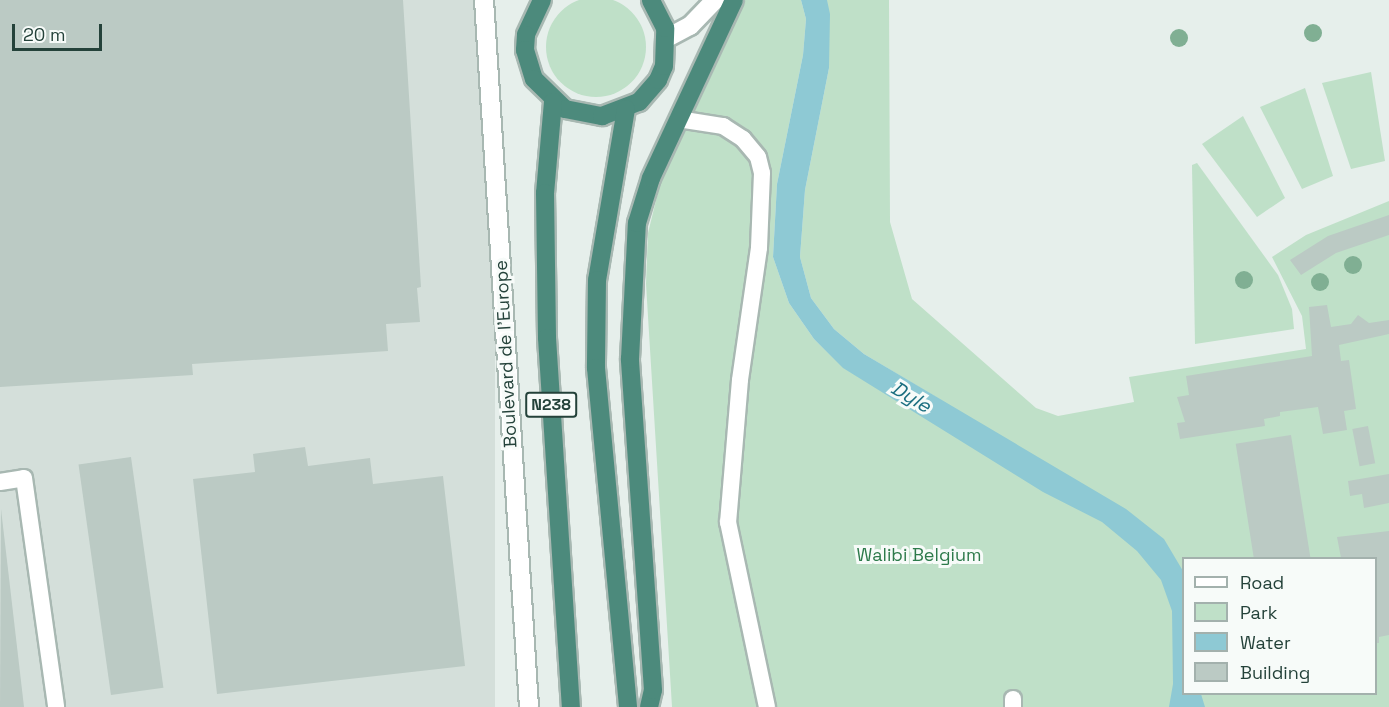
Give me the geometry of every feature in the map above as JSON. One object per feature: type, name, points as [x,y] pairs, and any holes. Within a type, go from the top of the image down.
[{"type":"highway","points":[[542,0],[530,20],[525,51],[534,79],[553,102],[589,116],[626,109],[639,102],[658,80],[667,38],[662,18],[651,0]]},
{"type":"highway","points":[[649,707],[653,690],[630,359],[630,301],[638,223],[651,177],[734,0]]},
{"type":"highway","name":"N238","points":[[553,102],[545,194],[547,338],[571,707]]},
{"type":"highway","name":"N238","points":[[626,109],[597,280],[596,369],[628,707]]},
{"type":"street","name":"Boulevard de l'Europe","points":[[484,0],[528,707]]},
{"type":"street","points":[[667,38],[690,26],[715,0]]},
{"type":"lane","points":[[678,119],[713,123],[733,133],[758,157],[762,173],[759,248],[740,380],[728,522],[767,707]]},
{"type":"lane","points":[[0,482],[24,478],[56,707]]},
{"type":"shaded area","points":[[0,0],[495,0],[495,707],[0,707]]},
{"type":"green space","points":[[583,-1],[609,-1],[624,5],[638,19],[645,37],[645,57],[638,75],[624,89],[606,96],[586,96],[568,89],[554,75],[547,57],[547,37],[554,19],[568,5]]},
{"type":"green space","name":"Walibi Belgium","points":[[745,0],[801,0],[806,19],[803,55],[777,184],[773,257],[789,303],[814,339],[844,368],[901,403],[941,400],[864,354],[834,329],[811,298],[800,257],[805,190],[829,68],[827,0],[889,0],[890,222],[912,299],[1036,408],[1058,416],[1134,402],[1129,377],[1306,349],[1302,316],[1272,257],[1306,235],[1389,201],[1389,707],[672,707],[646,284],[648,233],[664,168]]},
{"type":"green space","points":[[1371,72],[1385,161],[1351,169],[1322,83]]},
{"type":"green space","points":[[1305,88],[1333,176],[1302,189],[1260,107]]},
{"type":"green space","points":[[1243,116],[1285,198],[1257,217],[1202,144]]},
{"type":"green space","points":[[1197,163],[1278,275],[1292,309],[1294,329],[1195,344],[1192,165]]},
{"type":"water","name":"Dyle","points":[[801,0],[827,0],[830,14],[829,68],[805,190],[800,257],[811,298],[834,329],[864,354],[1126,509],[1164,539],[1182,569],[1182,695],[1201,695],[1205,707],[1169,707],[1173,684],[1172,611],[1161,580],[1137,551],[1102,522],[1043,492],[843,368],[814,339],[789,303],[773,257],[777,184],[803,55],[806,19]]},
{"type":"building","points":[[0,0],[403,0],[421,287],[417,288],[420,322],[386,324],[388,351],[192,364],[193,375],[0,387]]},
{"type":"building","points":[[1389,215],[1389,235],[1336,253],[1301,275],[1290,260],[1328,236]]},
{"type":"building","points":[[1327,305],[1331,327],[1351,324],[1358,315],[1369,323],[1389,320],[1389,334],[1339,345],[1341,361],[1349,360],[1356,409],[1344,411],[1347,430],[1323,434],[1318,407],[1280,412],[1280,416],[1264,419],[1265,426],[1180,439],[1177,423],[1185,422],[1177,397],[1189,395],[1186,376],[1312,356],[1309,307]]},
{"type":"building","points":[[1368,426],[1375,463],[1360,466],[1352,429]]},
{"type":"building","points":[[1291,435],[1310,557],[1254,557],[1236,444]]},
{"type":"building","points":[[305,447],[308,466],[370,458],[373,484],[443,476],[465,666],[217,694],[193,479],[255,472],[253,454]]},
{"type":"building","points":[[131,457],[163,688],[111,695],[79,464]]},
{"type":"building","points":[[1389,474],[1389,503],[1364,508],[1362,494],[1350,496],[1348,481]]},
{"type":"building","points":[[1,509],[24,707],[0,707]]},
{"type":"building","points":[[1389,531],[1389,635],[1379,637],[1379,643],[1377,643],[1377,557],[1341,557],[1337,537]]}]
